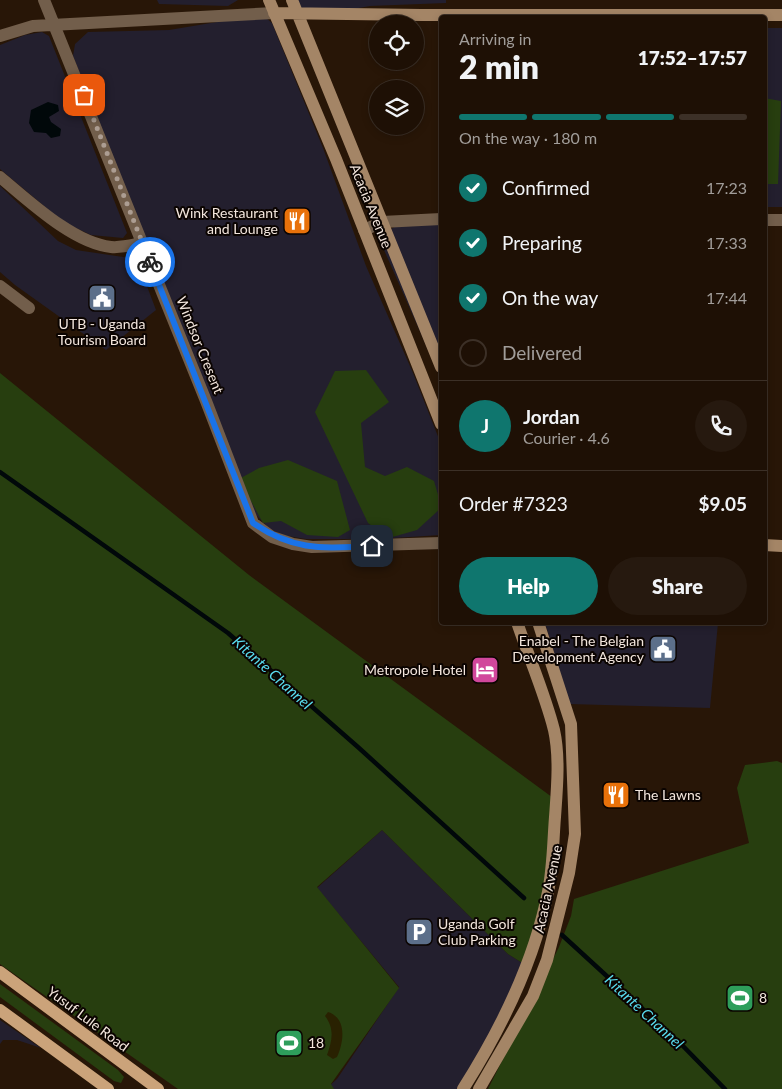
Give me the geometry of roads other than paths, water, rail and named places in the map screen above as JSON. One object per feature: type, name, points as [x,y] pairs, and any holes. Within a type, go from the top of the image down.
[{"type":"main road","name":"Acacia Avenue","points":[[269,0],[364,230],[439,419]]},
{"type":"main road","name":"Acacia Avenue","points":[[292,0],[439,362]]},
{"type":"main road","points":[[274,13],[782,15]]},
{"type":"main road","points":[[767,546],[782,546]]},
{"type":"main road","name":"Acacia Avenue","points":[[463,1089],[487,1052],[507,1012],[535,940],[548,891],[557,786],[554,731],[518,625]]},
{"type":"main road","name":"Acacia Avenue","points":[[479,1089],[509,1040],[533,996],[540,978],[557,924],[569,873],[573,844],[574,775],[571,724],[539,625]]},
{"type":"main road","name":"Yusuf Lule Road","points":[[0,972],[158,1089]]},
{"type":"main road","points":[[0,1010],[108,1089]]},
{"type":"main road","points":[[142,1077],[148,1089]]},
{"type":"street","name":"Windsor Cresent","points":[[44,0],[253,523],[272,537],[293,544],[312,547],[439,544]]},
{"type":"street","points":[[0,36],[33,26],[274,13]]},
{"type":"street","points":[[0,177],[56,222],[83,238],[101,245],[113,247],[142,242]]},
{"type":"street","points":[[364,230],[382,222],[439,219]]},
{"type":"street","points":[[767,220],[782,220]]},
{"type":"street","points":[[0,286],[29,308]]},
{"type":"waterway","name":"Kitante Channel","points":[[0,472],[228,633],[359,748],[524,898]]},
{"type":"waterway","name":"Kitante Channel","points":[[562,935],[682,1045],[725,1089]]},
{"type":"place","name":"Wink Restaurant and Lounge","points":[[297,221]]},
{"type":"place","name":"UTB - Uganda Tourism Board","points":[[102,298]]},
{"type":"place","name":"Enabel - The Belgian Development Agency","points":[[663,649]]},
{"type":"place","name":"Metropole Hotel","points":[[485,670]]},
{"type":"place","name":"The Lawns","points":[[616,795]]},
{"type":"place","name":"Uganda Golf Club Parking","points":[[419,932]]},
{"type":"place","name":"8","points":[[740,998]]},
{"type":"place","name":"18","points":[[289,1043]]}]
